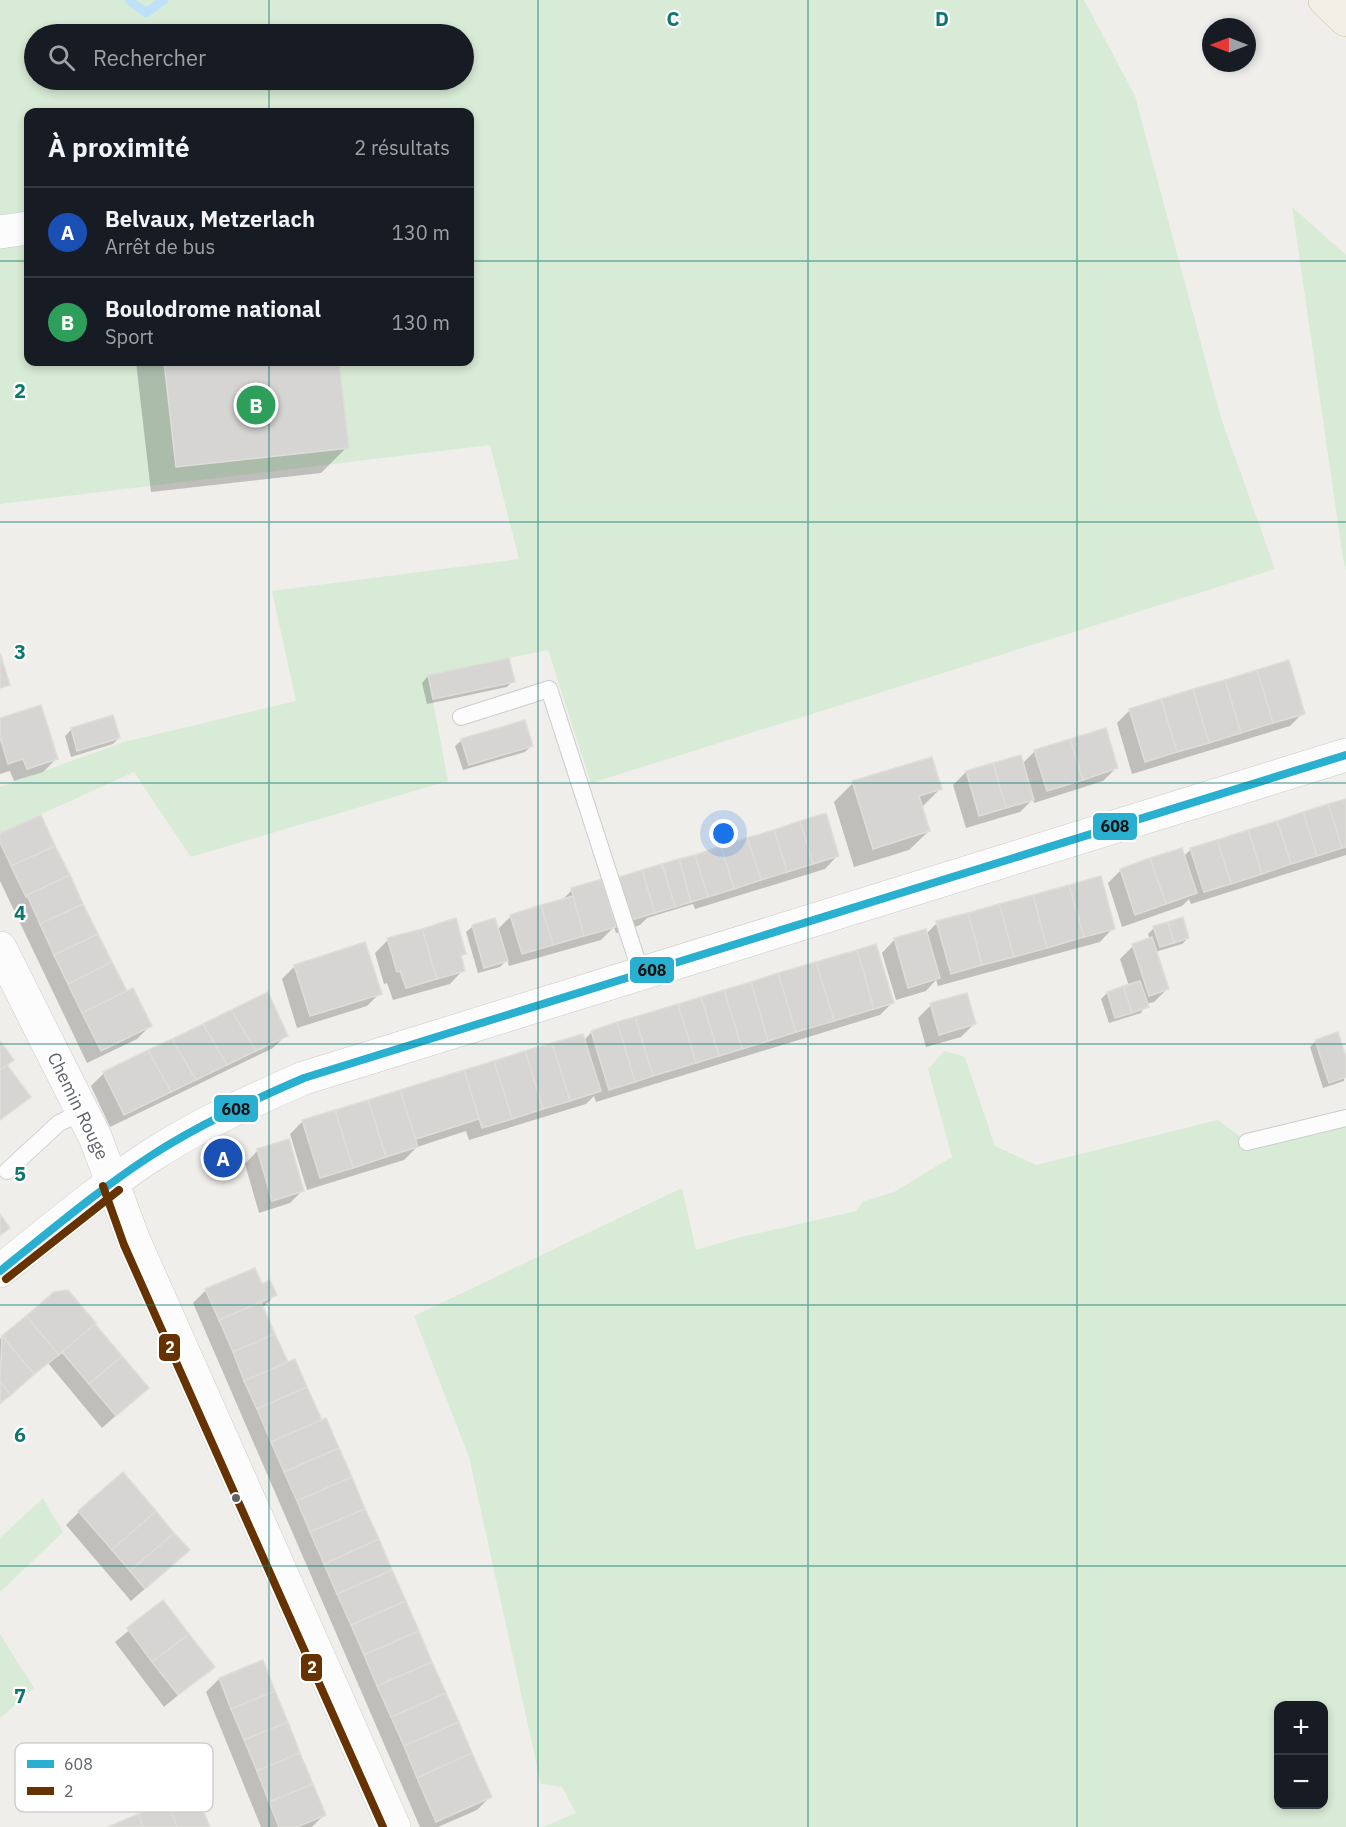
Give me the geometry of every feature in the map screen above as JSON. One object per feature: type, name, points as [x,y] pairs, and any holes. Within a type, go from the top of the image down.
[{"type":"highway","points":[[1325,0],[1346,20]]},
{"type":"main road","points":[[0,232],[24,229]]},
{"type":"main road","points":[[0,1271],[151,1155],[232,1110],[304,1078],[1346,755]]},
{"type":"main road","name":"Chemin Rouge","points":[[0,948],[82,1112],[113,1182],[134,1241],[394,1827]]},
{"type":"lane","points":[[461,717],[549,689],[640,973]]},
{"type":"lane","points":[[7,1171],[59,1123],[82,1112]]},
{"type":"lane","points":[[1247,1142],[1346,1118]]},
{"type":"green space","points":[[0,0],[1084,0],[1135,96],[1221,418],[1275,569],[591,783],[548,650],[428,675],[448,781],[191,857],[134,772],[0,833],[0,787],[124,742],[296,701],[272,591],[519,559],[490,445],[0,504]]},
{"type":"green space","points":[[1292,207],[1346,255],[1346,570],[1343,558]]},
{"type":"green space","points":[[944,1051],[965,1057],[995,1146],[1036,1165],[1218,1120],[1247,1142],[1346,1118],[1346,1827],[543,1827],[576,1813],[562,1787],[541,1784],[469,1457],[414,1316],[682,1188],[696,1250],[737,1238],[857,1211],[862,1202],[894,1192],[952,1157],[928,1069]]},
{"type":"green space","points":[[43,1498],[63,1532],[0,1592],[0,1538]]},
{"type":"green space","points":[[0,1634],[34,1688],[0,1718]]},
{"type":"building","points":[[164,366],[339,366],[349,448],[176,467]]},
{"type":"building","points":[[0,653],[10,685],[0,688]]},
{"type":"building","points":[[509,658],[515,682],[433,699],[428,675]]},
{"type":"building","points":[[1289,660],[1305,714],[1273,723],[1257,670]]},
{"type":"building","points":[[1257,670],[1273,723],[1241,733],[1225,680]]},
{"type":"building","points":[[1225,680],[1241,733],[1209,743],[1193,689]]},
{"type":"building","points":[[1193,689],[1209,743],[1177,752],[1161,699]]},
{"type":"building","points":[[1161,699],[1177,752],[1145,762],[1129,709]]},
{"type":"building","points":[[41,705],[58,759],[27,769],[23,759],[8,764],[0,737],[0,718]]},
{"type":"building","points":[[113,715],[120,738],[77,751],[71,728]]},
{"type":"building","points":[[525,720],[533,746],[469,765],[461,739]]},
{"type":"building","points":[[1106,728],[1118,768],[1083,780],[1070,739]]},
{"type":"building","points":[[1070,739],[1083,780],[1047,791],[1034,750]]},
{"type":"building","points":[[1021,755],[1034,800],[1006,808],[993,763]]},
{"type":"building","points":[[932,757],[942,789],[919,796],[930,831],[873,849],[852,781]]},
{"type":"building","points":[[993,763],[1006,808],[979,816],[966,771]]},
{"type":"building","points":[[1346,799],[1346,847],[1342,848],[1328,804]]},
{"type":"building","points":[[1328,804],[1342,848],[1317,856],[1303,812]]},
{"type":"building","points":[[1303,812],[1317,856],[1291,864],[1277,821]]},
{"type":"building","points":[[826,813],[839,856],[813,864],[800,821]]},
{"type":"building","points":[[41,815],[55,846],[11,866],[0,842],[0,833]]},
{"type":"building","points":[[800,821],[813,864],[787,872],[774,830]]},
{"type":"building","points":[[1277,821],[1291,864],[1262,874],[1248,830]]},
{"type":"building","points":[[774,830],[787,872],[761,880],[747,838]]},
{"type":"building","points":[[1248,830],[1262,874],[1231,884],[1217,840]]},
{"type":"building","points":[[747,838],[761,880],[734,889],[721,846]]},
{"type":"building","points":[[1217,840],[1231,884],[1204,892],[1190,848]]},
{"type":"building","points":[[55,846],[70,875],[26,897],[11,866]]},
{"type":"building","points":[[721,846],[734,889],[708,897],[695,855]]},
{"type":"building","points":[[1182,848],[1197,893],[1166,904],[1150,858]]},
{"type":"building","points":[[695,855],[708,897],[691,902],[679,859]]},
{"type":"building","points":[[1150,858],[1166,904],[1135,915],[1120,869]]},
{"type":"building","points":[[679,859],[691,902],[675,907],[662,864]]},
{"type":"building","points":[[662,864],[675,907],[655,913],[642,870]]},
{"type":"building","points":[[642,870],[655,913],[628,921],[616,878]]},
{"type":"building","points":[[70,875],[83,904],[40,924],[27,895]]},
{"type":"building","points":[[1101,876],[1115,929],[1084,937],[1069,885]]},
{"type":"building","points":[[602,879],[616,927],[584,936],[571,888]]},
{"type":"building","points":[[1069,885],[1084,937],[1047,948],[1033,895]]},
{"type":"building","points":[[1033,895],[1047,948],[1014,957],[999,904]]},
{"type":"building","points":[[573,896],[584,936],[553,945],[541,905]]},
{"type":"building","points":[[83,904],[98,934],[54,955],[40,924]]},
{"type":"building","points":[[999,904],[1014,957],[982,965],[968,913]]},
{"type":"building","points":[[541,905],[553,945],[522,954],[510,915]]},
{"type":"building","points":[[968,913],[982,965],[951,974],[936,921]]},
{"type":"building","points":[[1183,917],[1189,938],[1174,943],[1168,922]]},
{"type":"building","points":[[456,918],[466,954],[461,955],[465,971],[437,979],[422,929]]},
{"type":"building","points":[[495,918],[508,961],[484,968],[472,925]]},
{"type":"building","points":[[1168,922],[1174,943],[1160,947],[1153,926]]},
{"type":"building","points":[[422,929],[437,979],[406,988],[400,971],[397,972],[387,938]]},
{"type":"building","points":[[926,929],[940,978],[908,988],[894,938]]},
{"type":"building","points":[[98,934],[112,962],[68,984],[54,955]]},
{"type":"building","points":[[1152,937],[1169,989],[1149,996],[1132,944]]},
{"type":"building","points":[[365,942],[382,994],[310,1016],[294,965]]},
{"type":"building","points":[[876,944],[894,1003],[874,1009],[857,950]]},
{"type":"building","points":[[857,950],[874,1009],[834,1021],[816,962]]},
{"type":"building","points":[[112,962],[127,991],[82,1013],[68,984]]},
{"type":"building","points":[[816,962],[834,1021],[796,1032],[778,973]]},
{"type":"building","points":[[778,973],[796,1032],[768,1041],[751,982]]},
{"type":"building","points":[[1140,981],[1149,1007],[1132,1013],[1123,986]]},
{"type":"building","points":[[751,982],[768,1041],[742,1049],[724,990]]},
{"type":"building","points":[[1123,986],[1132,1013],[1115,1018],[1107,992]]},
{"type":"building","points":[[133,988],[152,1026],[101,1051],[82,1013]]},
{"type":"building","points":[[724,990],[742,1049],[719,1056],[701,997]]},
{"type":"building","points":[[268,992],[288,1036],[256,1051],[231,1010]]},
{"type":"building","points":[[967,993],[976,1024],[939,1035],[930,1003]]},
{"type":"building","points":[[701,997],[719,1056],[696,1063],[678,1004]]},
{"type":"building","points":[[678,1004],[696,1063],[653,1076],[635,1017]]},
{"type":"building","points":[[231,1010],[256,1051],[227,1065],[203,1024]]},
{"type":"building","points":[[635,1017],[653,1076],[635,1082],[617,1022]]},
{"type":"building","points":[[617,1022],[635,1082],[609,1090],[591,1031]]},
{"type":"building","points":[[203,1024],[227,1065],[196,1080],[172,1039]]},
{"type":"building","points":[[1338,1032],[1346,1057],[1346,1077],[1329,1083],[1315,1040]]},
{"type":"building","points":[[583,1034],[601,1091],[570,1101],[552,1043]]},
{"type":"building","points":[[172,1039],[196,1080],[171,1092],[148,1050]]},
{"type":"building","points":[[0,1041],[14,1060],[0,1070]]},
{"type":"building","points":[[552,1043],[570,1101],[543,1109],[525,1051]]},
{"type":"building","points":[[148,1050],[171,1092],[124,1115],[103,1072]]},
{"type":"building","points":[[525,1051],[543,1109],[512,1119],[494,1061]]},
{"type":"building","points":[[494,1061],[512,1119],[482,1128],[464,1070]]},
{"type":"building","points":[[7,1065],[31,1097],[0,1120],[0,1070]]},
{"type":"building","points":[[464,1070],[479,1119],[416,1139],[400,1090]]},
{"type":"building","points":[[400,1090],[418,1147],[386,1157],[368,1100]]},
{"type":"building","points":[[368,1100],[386,1157],[353,1168],[335,1110]]},
{"type":"building","points":[[335,1110],[353,1168],[320,1178],[302,1120]]},
{"type":"building","points":[[289,1139],[304,1191],[272,1201],[257,1149]]},
{"type":"building","points":[[0,1214],[10,1228],[0,1235]]},
{"type":"building","points":[[255,1268],[262,1284],[270,1280],[277,1295],[219,1320],[205,1289]]},
{"type":"building","points":[[68,1290],[96,1323],[59,1355],[26,1316],[54,1292]]},
{"type":"building","points":[[261,1302],[275,1334],[233,1352],[219,1320]]},
{"type":"building","points":[[26,1316],[59,1355],[34,1374],[2,1336]]},
{"type":"building","points":[[95,1324],[122,1356],[89,1384],[62,1352]]},
{"type":"building","points":[[275,1334],[288,1362],[244,1381],[233,1352]]},
{"type":"building","points":[[2,1336],[34,1374],[11,1395],[0,1382]]},
{"type":"building","points":[[122,1356],[149,1388],[116,1416],[89,1384]]},
{"type":"building","points":[[295,1359],[307,1387],[257,1409],[244,1381]]},
{"type":"building","points":[[0,1382],[11,1395],[0,1403]]},
{"type":"building","points":[[307,1387],[322,1420],[271,1442],[257,1409]]},
{"type":"building","points":[[326,1418],[339,1448],[284,1472],[271,1442]]},
{"type":"building","points":[[339,1448],[352,1477],[297,1501],[284,1472]]},
{"type":"building","points":[[123,1472],[156,1511],[112,1550],[78,1511]]},
{"type":"building","points":[[352,1477],[365,1509],[310,1532],[297,1501]]},
{"type":"building","points":[[365,1509],[379,1539],[324,1564],[310,1532]]},
{"type":"building","points":[[156,1511],[174,1533],[130,1571],[112,1550]]},
{"type":"building","points":[[174,1533],[190,1550],[145,1589],[130,1571]]},
{"type":"building","points":[[379,1539],[392,1570],[337,1594],[324,1564]]},
{"type":"building","points":[[392,1570],[406,1601],[351,1625],[337,1594]]},
{"type":"building","points":[[163,1600],[189,1634],[152,1662],[127,1628]]},
{"type":"building","points":[[406,1601],[419,1631],[364,1655],[351,1625]]},
{"type":"building","points":[[419,1631],[432,1662],[377,1686],[364,1655]]},
{"type":"building","points":[[189,1634],[215,1667],[178,1695],[152,1662]]},
{"type":"building","points":[[263,1660],[275,1691],[231,1709],[219,1678]]},
{"type":"building","points":[[432,1662],[446,1693],[391,1717],[377,1686]]},
{"type":"building","points":[[275,1691],[288,1722],[244,1740],[231,1709]]},
{"type":"building","points":[[446,1693],[459,1722],[404,1746],[391,1717]]},
{"type":"building","points":[[288,1722],[300,1753],[257,1771],[244,1740]]},
{"type":"building","points":[[459,1722],[472,1753],[417,1778],[404,1746]]},
{"type":"building","points":[[300,1753],[313,1784],[269,1802],[257,1771]]},
{"type":"building","points":[[472,1753],[492,1797],[436,1822],[417,1778]]},
{"type":"building","points":[[313,1784],[326,1815],[297,1827],[279,1827],[269,1802]]},
{"type":"building","points":[[171,1812],[204,1812],[210,1827],[177,1827]]},
{"type":"building","points":[[171,1812],[177,1827],[143,1827],[138,1814]]},
{"type":"building","points":[[138,1814],[143,1827],[108,1827]]},
{"type":"waterway","points":[[129,0],[146,13],[164,0]]},
{"type":"transit line","name":"608","points":[[0,1271],[92,1198],[149,1157],[206,1124],[304,1078],[1346,755]]},
{"type":"transit line","name":"2","points":[[103,1186],[124,1245],[383,1827]]},
{"type":"transit line","name":"2","points":[[6,1279],[119,1190]]},
{"type":"place","name":"Boulodrome national","points":[[256,405]]},
{"type":"place","name":"Belvaux, Metzerlach","points":[[223,1158]]}]
